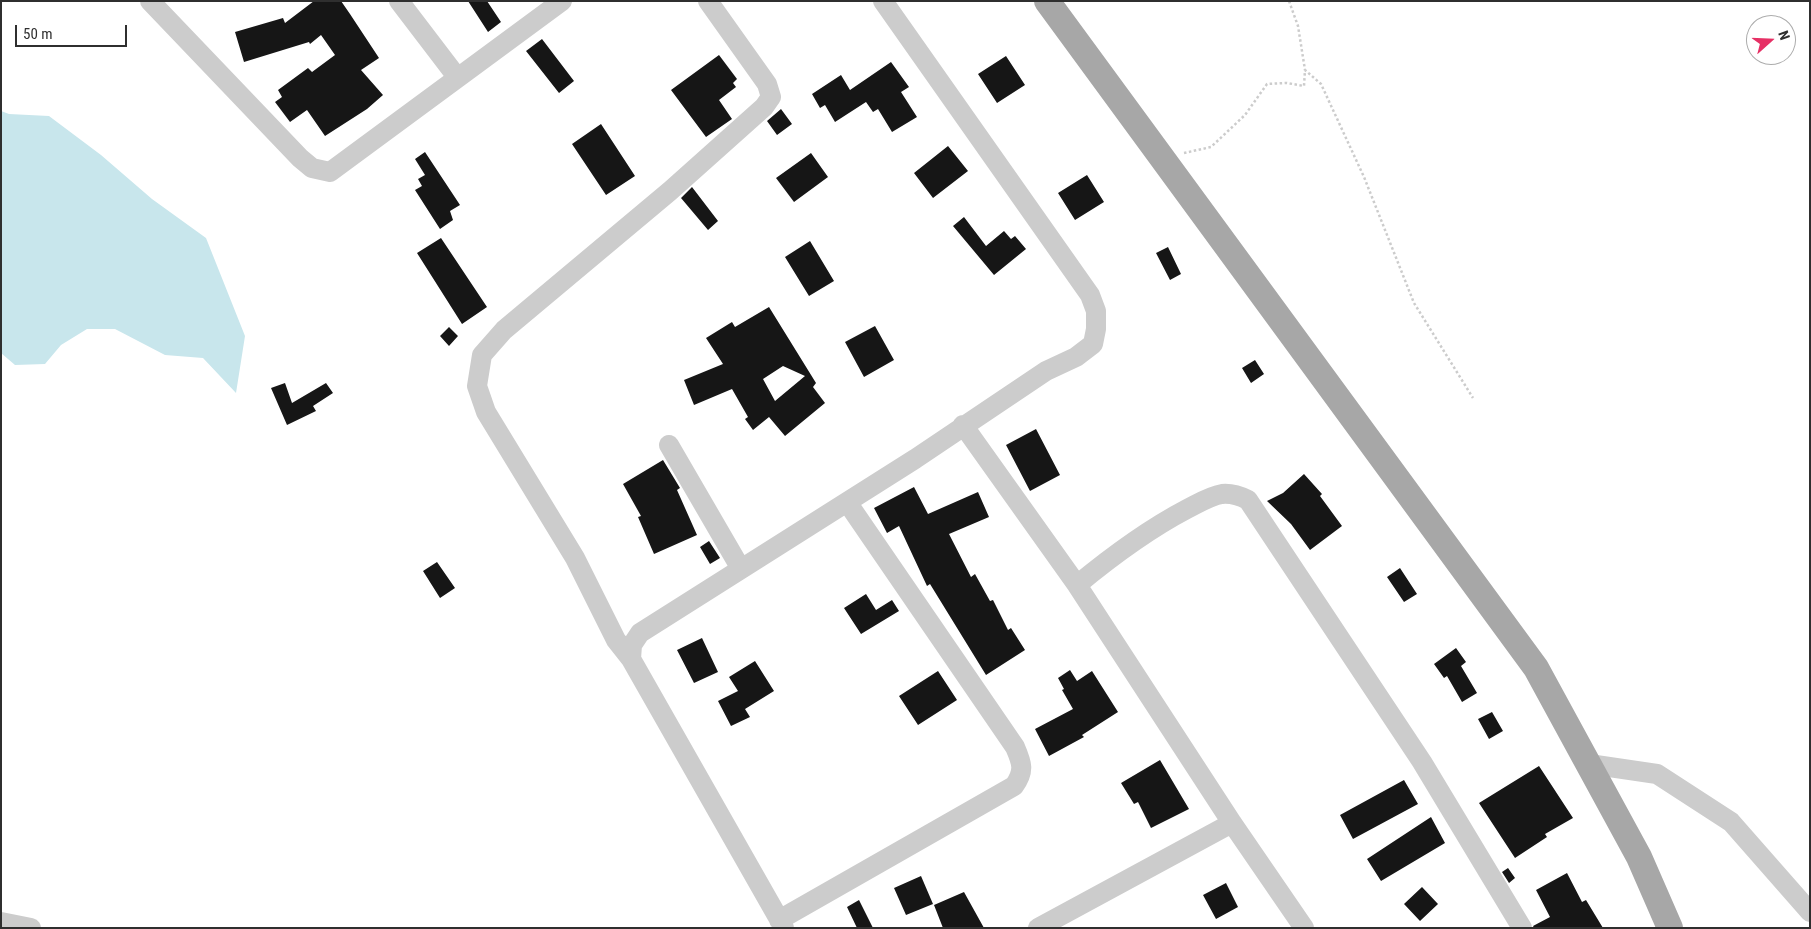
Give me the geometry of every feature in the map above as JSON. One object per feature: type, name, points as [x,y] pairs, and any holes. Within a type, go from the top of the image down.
[{"type":"main road","points":[[1047,1],[1536,668],[1639,857],[1670,928]]},
{"type":"street","points":[[150,1],[300,158],[312,168],[330,172],[456,77],[562,1]]},
{"type":"street","points":[[399,1],[456,77]]},
{"type":"street","points":[[708,1],[767,84],[771,97],[764,107],[670,191],[504,330],[482,355],[477,386],[486,412],[575,558],[616,640],[631,659],[782,924],[1014,786],[1022,775],[1021,761],[1015,747],[847,502]]},
{"type":"street","points":[[631,659],[632,645],[640,633],[915,459],[1046,371],[1076,357],[1093,344],[1096,329],[1096,311],[1090,295],[883,1]]},
{"type":"street","points":[[963,425],[1077,585],[1232,823],[1304,928]]},
{"type":"street","points":[[669,445],[741,569]]},
{"type":"street","points":[[1077,585],[1118,551],[1159,525],[1208,498],[1223,494],[1237,494],[1248,500],[1422,762],[1522,928]]},
{"type":"street","points":[[1589,764],[1657,774],[1731,822],[1810,912]]},
{"type":"street","points":[[1038,928],[1232,823]]},
{"type":"street","points":[[1,922],[31,928]]},
{"type":"path","points":[[1163,159],[1211,146],[1246,115],[1267,84],[1286,83],[1304,86],[1305,70],[1298,26],[1289,1]]},
{"type":"path","points":[[1305,70],[1321,84],[1364,177],[1414,303],[1473,398]]},
{"type":"water","points":[[1,111],[9,114],[49,116],[101,155],[152,199],[206,238],[245,336],[236,393],[203,358],[165,355],[115,329],[87,329],[61,345],[45,364],[15,365],[1,353]]},
{"type":"building","points":[[314,1],[341,1],[379,58],[361,70],[383,95],[367,109],[325,136],[307,110],[290,122],[275,102],[282,97],[278,90],[308,68],[312,72],[335,55],[321,35],[310,44],[309,42],[244,62],[235,32],[283,18],[285,23]]},
{"type":"building","points":[[468,1],[487,1],[501,22],[488,32]]},
{"type":"building","points":[[542,39],[574,81],[559,93],[526,51]]},
{"type":"building","points":[[719,55],[737,79],[733,83],[736,87],[719,100],[732,119],[706,137],[671,90]]},
{"type":"building","points":[[1006,56],[1025,85],[997,103],[978,74]]},
{"type":"building","points":[[891,62],[909,87],[901,92],[917,117],[892,132],[878,109],[873,112],[866,102],[835,122],[825,105],[820,108],[812,94],[841,75],[850,90]]},
{"type":"building","points":[[781,109],[792,124],[777,135],[767,121]]},
{"type":"building","points":[[601,124],[635,176],[606,195],[572,144]]},
{"type":"building","points":[[948,146],[968,171],[933,198],[914,173]]},
{"type":"building","points":[[425,152],[460,205],[450,211],[453,220],[440,229],[415,190],[422,186],[418,179],[425,175],[415,159]]},
{"type":"building","points":[[811,153],[828,177],[794,202],[776,178]]},
{"type":"building","points":[[1087,175],[1104,202],[1075,220],[1058,193]]},
{"type":"building","points":[[692,187],[718,221],[708,230],[681,198]]},
{"type":"building","points":[[964,217],[986,246],[1004,231],[1011,239],[1015,236],[1026,249],[994,275],[953,226]]},
{"type":"building","points":[[441,238],[487,307],[462,324],[417,253]]},
{"type":"building","points":[[810,241],[834,281],[809,296],[785,257]]},
{"type":"building","points":[[1168,247],[1181,274],[1170,280],[1156,253]]},
{"type":"building","points":[[769,307],[816,383],[813,387],[825,403],[785,436],[769,417],[753,430],[745,419],[748,417],[732,389],[694,405],[684,380],[723,364],[706,338],[732,322],[735,327]],"holes":[[[783,366],[805,376],[775,401],[763,379]]]},
{"type":"building","points":[[875,326],[894,360],[864,377],[845,342]]},
{"type":"building","points":[[449,327],[458,336],[449,346],[440,336]]},
{"type":"building","points":[[1255,360],[1264,374],[1251,383],[1242,368]]},
{"type":"building","points":[[285,383],[292,403],[326,383],[333,393],[313,406],[316,411],[287,425],[271,388]]},
{"type":"building","points":[[1036,429],[1060,475],[1030,491],[1006,445]]},
{"type":"building","points":[[663,460],[680,488],[677,490],[697,535],[654,554],[638,517],[641,516],[623,484]]},
{"type":"building","points":[[1304,474],[1322,494],[1320,496],[1342,526],[1310,550],[1291,524],[1267,501],[1283,493]]},
{"type":"building","points":[[914,487],[928,514],[978,492],[989,517],[949,534],[971,577],[975,574],[990,601],[993,600],[1008,630],[1011,628],[1025,650],[986,675],[930,584],[927,586],[899,526],[887,533],[874,508]]},
{"type":"building","points":[[709,541],[720,558],[710,564],[700,547]]},
{"type":"building","points":[[437,562],[455,588],[440,598],[423,571]]},
{"type":"building","points":[[1400,568],[1417,594],[1404,602],[1387,577]]},
{"type":"building","points":[[866,594],[876,610],[892,600],[899,611],[861,634],[844,608]]},
{"type":"building","points":[[702,638],[718,672],[694,683],[677,650]]},
{"type":"building","points":[[1456,648],[1466,662],[1461,666],[1477,693],[1462,702],[1447,676],[1444,678],[1434,664]]},
{"type":"building","points":[[755,661],[774,691],[745,709],[750,717],[731,726],[718,701],[738,691],[729,677]]},
{"type":"building","points":[[1070,670],[1077,681],[1092,671],[1118,712],[1082,735],[1084,737],[1049,756],[1035,729],[1073,709],[1062,690],[1064,689],[1058,678]]},
{"type":"building","points":[[938,671],[957,700],[918,725],[899,696]]},
{"type":"building","points":[[1492,712],[1503,731],[1489,739],[1478,719]]},
{"type":"building","points":[[1160,760],[1189,809],[1151,828],[1138,802],[1134,804],[1121,783]]},
{"type":"building","points":[[1539,766],[1573,818],[1545,834],[1547,837],[1515,858],[1479,803]]},
{"type":"building","points":[[1404,780],[1418,804],[1353,839],[1340,815]]},
{"type":"building","points":[[1431,817],[1445,843],[1381,881],[1367,859]]},
{"type":"building","points":[[1508,868],[1515,878],[1509,883],[1502,872]]},
{"type":"building","points":[[1567,873],[1582,902],[1586,900],[1603,928],[1534,928],[1533,926],[1550,917],[1536,890]]},
{"type":"building","points":[[921,876],[933,904],[906,915],[894,888]]},
{"type":"building","points":[[1226,883],[1238,907],[1216,919],[1203,895]]},
{"type":"building","points":[[1422,887],[1438,904],[1420,921],[1404,904]]},
{"type":"building","points":[[964,892],[984,928],[943,928],[934,905]]},
{"type":"building","points":[[859,900],[873,928],[857,928],[847,907]]}]
